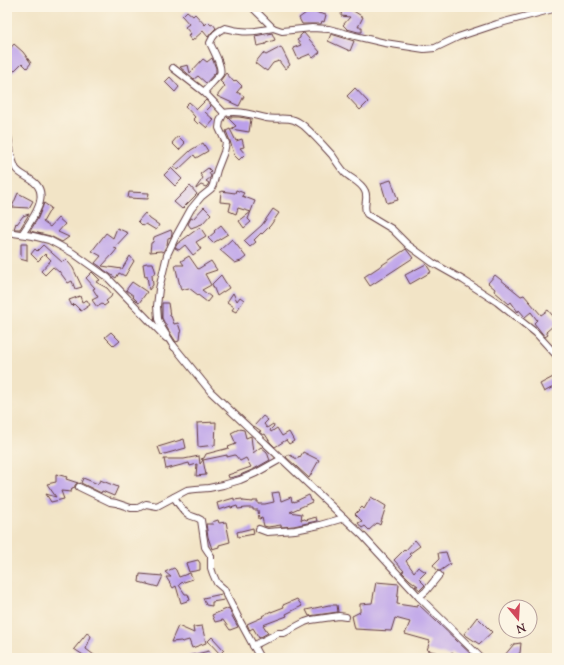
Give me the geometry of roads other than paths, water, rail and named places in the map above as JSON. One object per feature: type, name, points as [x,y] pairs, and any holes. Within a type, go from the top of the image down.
[{"type":"street","points":[[252,7],[273,28],[282,31],[329,28],[385,43],[424,48],[435,48],[458,37],[497,24],[557,8]]},
{"type":"street","points":[[204,92],[220,74],[219,64],[210,43],[212,37],[217,32],[224,28],[249,32],[273,28]]},
{"type":"street","points":[[173,68],[204,92],[224,113]]},
{"type":"street","points":[[482,658],[419,597],[362,535],[211,392],[174,346],[162,328],[158,319],[157,306],[167,255],[184,220],[197,201],[211,189],[213,185],[226,143],[219,128],[220,121],[224,113],[232,111],[268,119],[287,118],[296,120],[312,133],[345,173],[365,190],[367,198],[365,212],[367,214],[392,229],[408,245],[433,263],[497,302],[555,350],[557,356]]},
{"type":"street","points":[[7,133],[9,137],[11,154],[17,170],[38,186],[41,197],[37,209],[22,234]]},
{"type":"street","points":[[7,232],[49,240],[73,253],[108,278],[174,346]]},
{"type":"street","points":[[79,487],[110,502],[133,508],[138,508],[146,504],[157,506],[180,493],[192,489],[209,488],[240,480],[281,459]]},
{"type":"street","points":[[174,496],[184,511],[201,520],[205,547],[211,556],[211,568],[213,574],[217,583],[224,589],[260,658]]},
{"type":"street","points":[[259,529],[267,532],[295,530],[344,518]]},
{"type":"street","points":[[419,597],[439,575]]},
{"type":"street","points":[[253,646],[278,633],[284,633],[311,620],[339,616],[346,617]]}]
